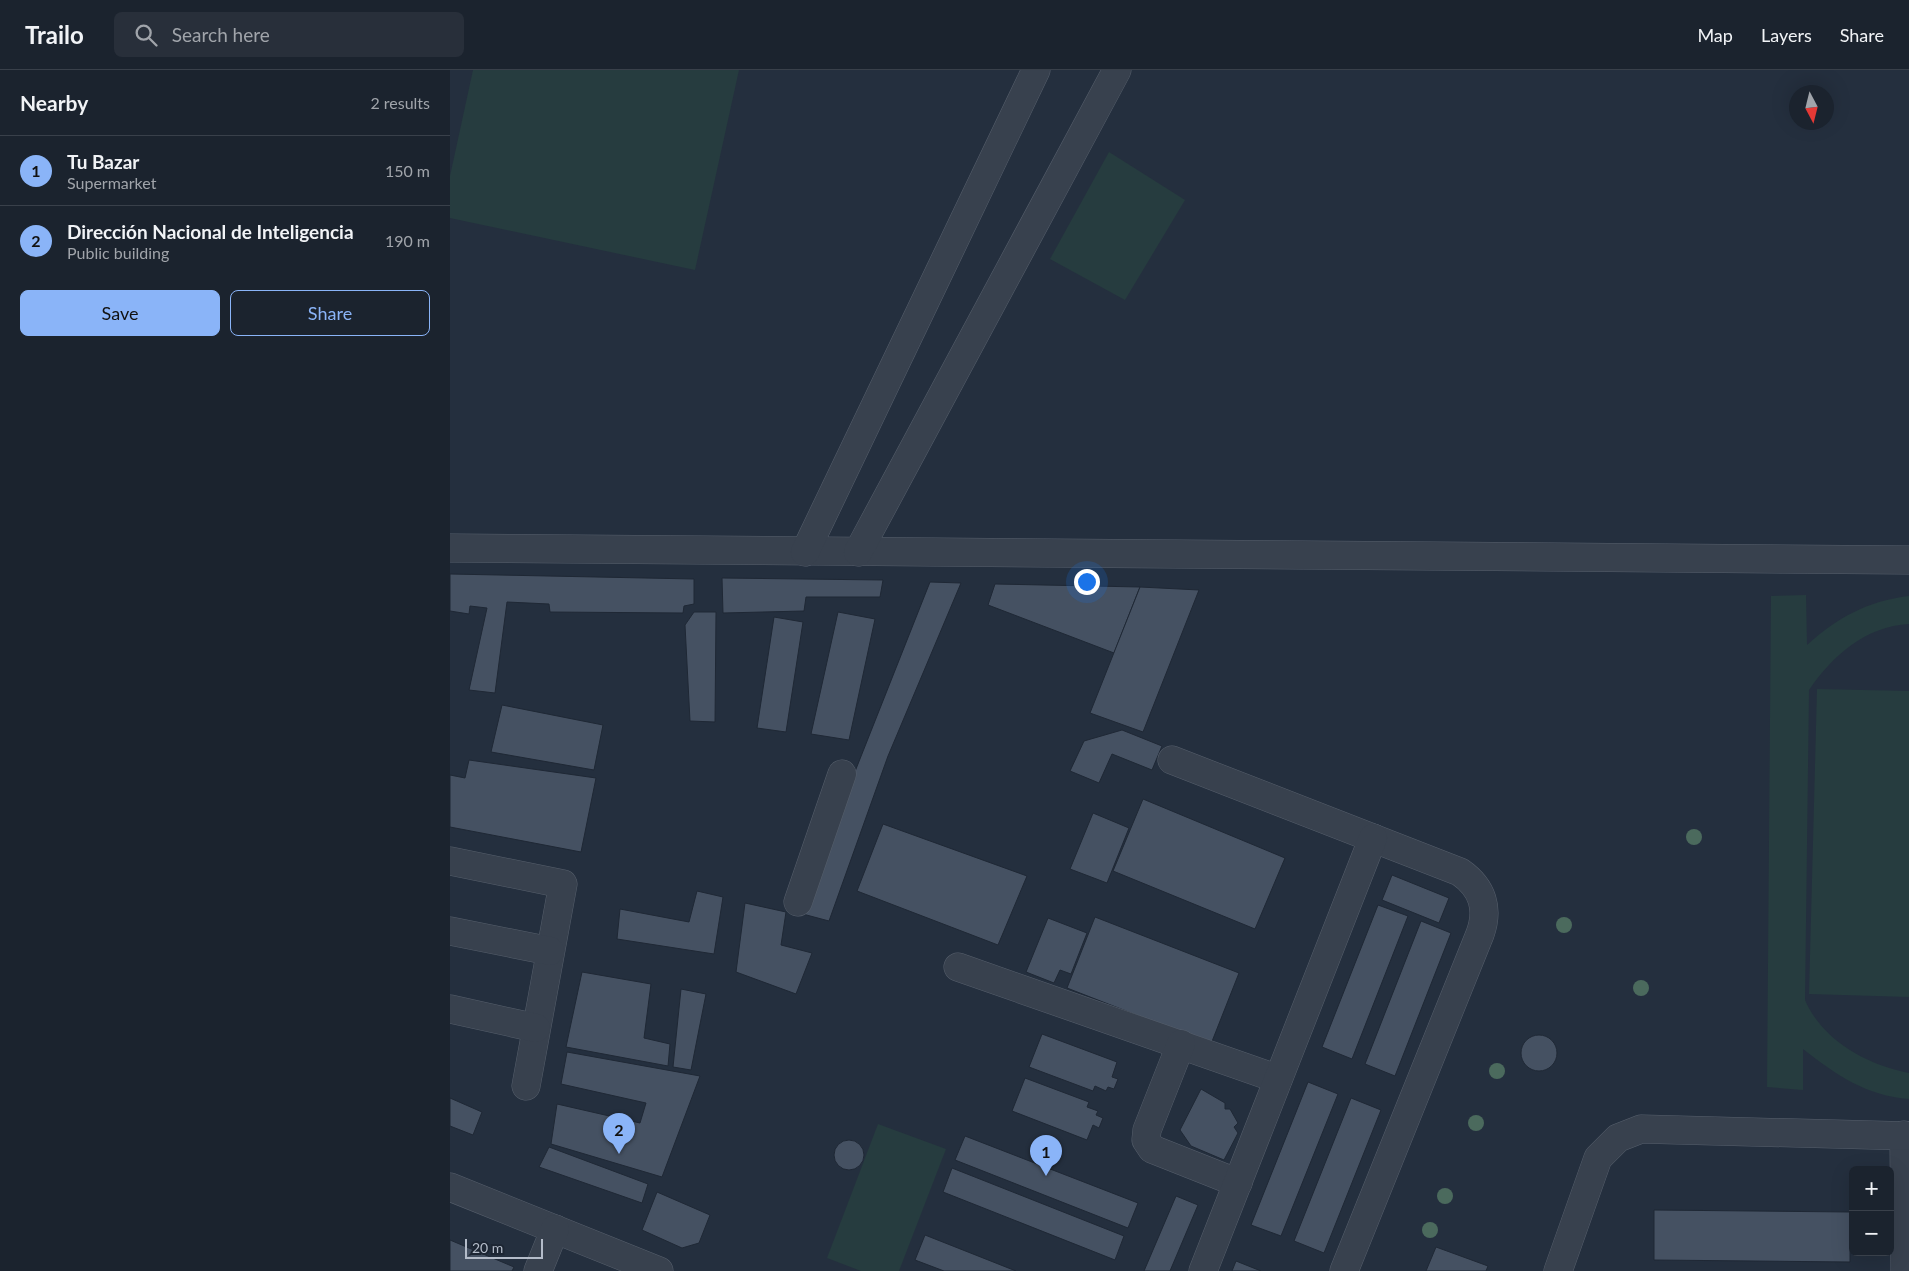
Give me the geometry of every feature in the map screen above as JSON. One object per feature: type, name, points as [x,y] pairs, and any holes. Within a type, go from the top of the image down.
[{"type":"street","points":[[805,552],[1036,70]]},
{"type":"street","points":[[858,552],[1117,70]]},
{"type":"street","points":[[450,548],[1909,560]]},
{"type":"street","points":[[1172,760],[1460,872],[1477,888],[1485,910],[1480,934],[1344,1271]]},
{"type":"street","points":[[798,902],[842,774]]},
{"type":"street","points":[[1203,1271],[1373,838]]},
{"type":"street","points":[[450,861],[563,884],[526,1086]]},
{"type":"street","points":[[450,931],[550,951]]},
{"type":"street","points":[[958,967],[1278,1079]]},
{"type":"street","points":[[450,1010],[536,1028]]},
{"type":"street","points":[[1181,1044],[1147,1130],[1146,1140],[1152,1149],[1238,1183]]},
{"type":"street","points":[[1558,1271],[1598,1158],[1618,1138],[1641,1130],[1907,1135],[1905,1271]]},
{"type":"street","points":[[450,1187],[659,1271]]},
{"type":"street","points":[[538,1271],[556,1229]]},
{"type":"green space","points":[[473,70],[739,70],[695,270],[450,218],[450,176]]},
{"type":"green space","points":[[1109,152],[1185,200],[1125,300],[1050,259]]},
{"type":"green space","points":[[1806,595],[1807,645],[1830,626],[1854,612],[1880,602],[1909,596],[1909,624],[1878,630],[1852,645],[1828,666],[1809,690],[1805,1000],[1813,1014],[1834,1039],[1877,1064],[1909,1073],[1909,1099],[1879,1094],[1853,1083],[1803,1049],[1803,1090],[1767,1087],[1771,596]]},
{"type":"green space","points":[[1817,689],[1909,691],[1909,997],[1809,994]]},
{"type":"green space","points":[[878,1124],[946,1149],[899,1271],[861,1271],[827,1258]]},
{"type":"building","points":[[450,574],[694,579],[694,604],[684,606],[683,613],[550,612],[549,604],[507,602],[495,693],[469,690],[487,608],[470,606],[469,614],[450,611]]},
{"type":"building","points":[[722,578],[883,580],[880,597],[806,597],[804,611],[723,613]]},
{"type":"building","points":[[930,582],[961,583],[888,756],[829,921],[799,913]]},
{"type":"building","points":[[995,584],[1140,587],[1114,653],[988,605]]},
{"type":"building","points":[[1140,587],[1199,590],[1143,732],[1090,713]]},
{"type":"building","points":[[694,612],[716,612],[715,722],[690,721],[685,625]]},
{"type":"building","points":[[838,612],[875,619],[849,740],[811,734]]},
{"type":"building","points":[[774,617],[803,622],[786,732],[757,728]]},
{"type":"building","points":[[502,705],[603,725],[594,770],[491,752]]},
{"type":"building","points":[[1122,730],[1162,746],[1152,770],[1112,754],[1099,783],[1070,771],[1084,741]]},
{"type":"building","points":[[469,760],[596,778],[581,852],[450,827],[450,775],[465,778]]},
{"type":"building","points":[[1143,799],[1285,858],[1255,929],[1113,871]]},
{"type":"building","points":[[1093,813],[1129,828],[1107,883],[1070,869]]},
{"type":"building","points":[[883,824],[1027,876],[998,945],[857,891]]},
{"type":"building","points":[[1392,875],[1449,898],[1439,923],[1382,900]]},
{"type":"building","points":[[697,891],[723,897],[714,954],[617,939],[620,909],[689,922]]},
{"type":"building","points":[[745,903],[786,912],[781,945],[812,953],[796,994],[736,972]]},
{"type":"building","points":[[1378,905],[1408,916],[1352,1059],[1322,1047]]},
{"type":"building","points":[[1095,917],[1239,973],[1211,1044],[1067,988]]},
{"type":"building","points":[[1048,918],[1087,933],[1071,974],[1060,970],[1054,983],[1026,972]]},
{"type":"building","points":[[1421,921],[1451,933],[1395,1076],[1365,1064]]},
{"type":"building","points":[[582,972],[651,984],[644,1038],[670,1044],[668,1066],[566,1047]]},
{"type":"building","points":[[681,989],[706,994],[691,1070],[673,1067]]},
{"type":"building","points":[[1042,1034],[1117,1062],[1112,1077],[1118,1079],[1114,1089],[1108,1087],[1106,1091],[1095,1086],[1093,1091],[1029,1067]]},
{"type":"building","points":[[1539,1035],[1546,1036],[1552,1040],[1556,1046],[1556,1060],[1552,1066],[1546,1070],[1539,1071],[1532,1070],[1526,1066],[1522,1060],[1521,1053],[1522,1046],[1526,1040],[1532,1036]]},
{"type":"building","points":[[567,1052],[700,1076],[662,1177],[551,1144],[557,1104],[640,1123],[646,1103],[561,1084]]},
{"type":"building","points":[[1025,1078],[1089,1102],[1087,1107],[1098,1111],[1096,1115],[1103,1118],[1099,1128],[1093,1125],[1087,1140],[1012,1111]]},
{"type":"building","points":[[1308,1082],[1338,1094],[1281,1236],[1251,1225]]},
{"type":"building","points":[[1201,1089],[1225,1103],[1225,1109],[1230,1109],[1238,1123],[1234,1127],[1238,1133],[1224,1160],[1191,1146],[1180,1130]]},
{"type":"building","points":[[450,1098],[482,1112],[473,1135],[450,1126]]},
{"type":"building","points":[[1351,1098],[1381,1110],[1324,1253],[1294,1241]]},
{"type":"building","points":[[965,1136],[1138,1203],[1128,1228],[955,1160]]},
{"type":"building","points":[[849,1140],[855,1141],[863,1149],[863,1161],[855,1169],[849,1170],[843,1169],[835,1161],[834,1155],[835,1149],[843,1141]]},
{"type":"building","points":[[549,1147],[648,1184],[642,1203],[539,1167]]},
{"type":"building","points":[[952,1168],[1124,1236],[1115,1260],[943,1192]]},
{"type":"building","points":[[657,1192],[710,1215],[699,1243],[682,1248],[642,1230]]},
{"type":"building","points":[[1176,1196],[1198,1205],[1170,1271],[1144,1271]]},
{"type":"building","points":[[1654,1210],[1849,1212],[1850,1262],[1654,1260]]},
{"type":"building","points":[[925,1235],[1016,1271],[944,1271],[915,1260]]},
{"type":"building","points":[[450,1240],[514,1267],[512,1271],[450,1271]]},
{"type":"building","points":[[1436,1247],[1488,1266],[1486,1271],[1426,1271]]},
{"type":"building","points":[[1236,1261],[1261,1271],[1232,1271]]},
{"type":"place","name":"Dirección Nacional de Inteligencia","points":[[619,1154]]},
{"type":"place","name":"Tu Bazar","points":[[1046,1176]]}]
